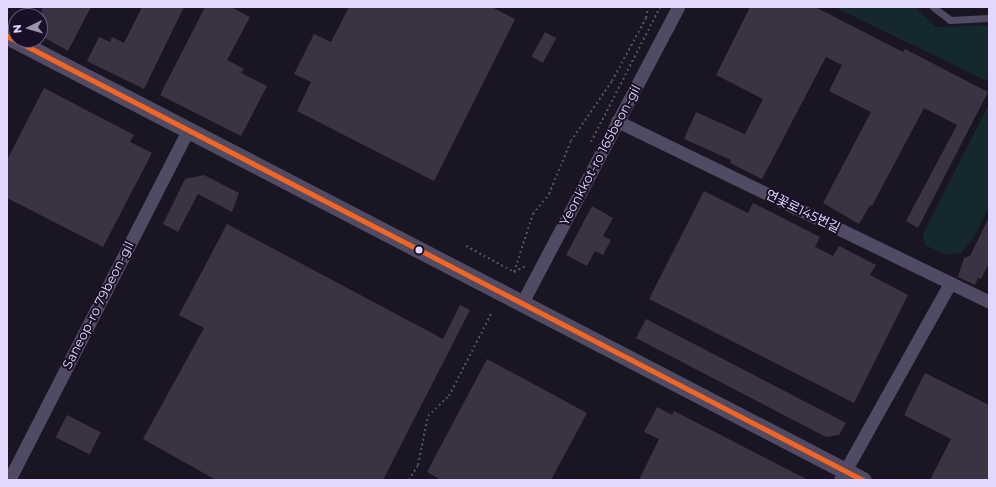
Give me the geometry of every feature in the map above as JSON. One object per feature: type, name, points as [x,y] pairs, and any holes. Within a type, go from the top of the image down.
[{"type":"street","name":"Yeonkkot-ro 165beon-gil","points":[[522,303],[678,7]]},
{"type":"street","points":[[7,36],[522,303],[842,475],[863,480]]},
{"type":"street","name":"연꽃로145번길","points":[[618,121],[989,302]]},
{"type":"street","name":"Saneop-ro 79beon-gil","points":[[9,480],[188,130]]},
{"type":"street","points":[[842,475],[950,282]]},
{"type":"lane","points":[[933,7],[950,20],[989,18]]},
{"type":"path","points":[[514,272],[532,214],[549,194],[571,141],[612,81],[646,18],[648,7]]},
{"type":"path","points":[[588,149],[660,7]]},
{"type":"path","points":[[466,246],[514,272]]},
{"type":"path","points":[[514,272],[530,263]]},
{"type":"path","points":[[409,480],[418,465],[428,416],[449,396],[456,384],[470,351],[492,312]]},
{"type":"shaded area","points":[[834,7],[915,7],[936,27],[989,25],[989,82]]},
{"type":"shaded area","points":[[989,104],[989,207],[973,239],[961,253],[946,255],[925,245],[923,234]]},
{"type":"building","points":[[91,7],[68,51],[48,40],[48,8],[42,8]]},
{"type":"building","points":[[142,7],[184,7],[144,89],[87,61],[99,37],[110,42],[112,37],[124,43]]},
{"type":"building","points":[[205,7],[231,7],[250,17],[227,60],[244,69],[241,73],[267,86],[241,136],[160,95]]},
{"type":"building","points":[[349,7],[492,7],[515,19],[434,181],[297,111],[311,82],[294,74],[314,34],[331,42]]},
{"type":"building","points":[[750,7],[815,7],[903,52],[905,49],[988,92],[918,228],[906,221],[957,125],[924,108],[872,206],[870,205],[859,224],[823,203],[871,112],[829,91],[842,65],[826,57],[762,179],[730,163],[731,160],[684,139],[696,112],[745,134],[763,99],[716,75]]},
{"type":"building","points":[[545,32],[556,38],[543,63],[531,56]]},
{"type":"building","points":[[44,88],[134,135],[130,142],[152,153],[103,247],[7,198],[7,160]]},
{"type":"building","points":[[204,175],[239,193],[232,212],[198,194],[178,232],[163,224],[185,179]]},
{"type":"building","points":[[704,191],[748,213],[753,203],[820,237],[815,247],[833,256],[839,246],[876,265],[870,275],[908,295],[854,403],[649,299]]},
{"type":"building","points":[[592,206],[613,218],[603,236],[611,240],[603,255],[595,251],[587,266],[566,255]]},
{"type":"building","points":[[989,217],[989,263],[981,279],[978,278],[975,285],[958,277],[964,258],[970,256]]},
{"type":"building","points":[[227,224],[443,339],[460,305],[470,310],[383,480],[216,480],[143,439],[204,328],[179,315]]},
{"type":"building","points":[[646,319],[846,423],[839,435],[826,437],[636,338]]},
{"type":"building","points":[[487,359],[587,413],[551,480],[441,480],[427,472]]},
{"type":"building","points":[[925,373],[989,405],[989,480],[930,480],[951,439],[904,415]]},
{"type":"building","points":[[657,407],[672,415],[674,411],[808,480],[639,480],[659,439],[644,432]]},
{"type":"building","points":[[67,415],[101,432],[90,455],[56,437]]},
{"type":"transit line","points":[[7,36],[863,480]]}]
